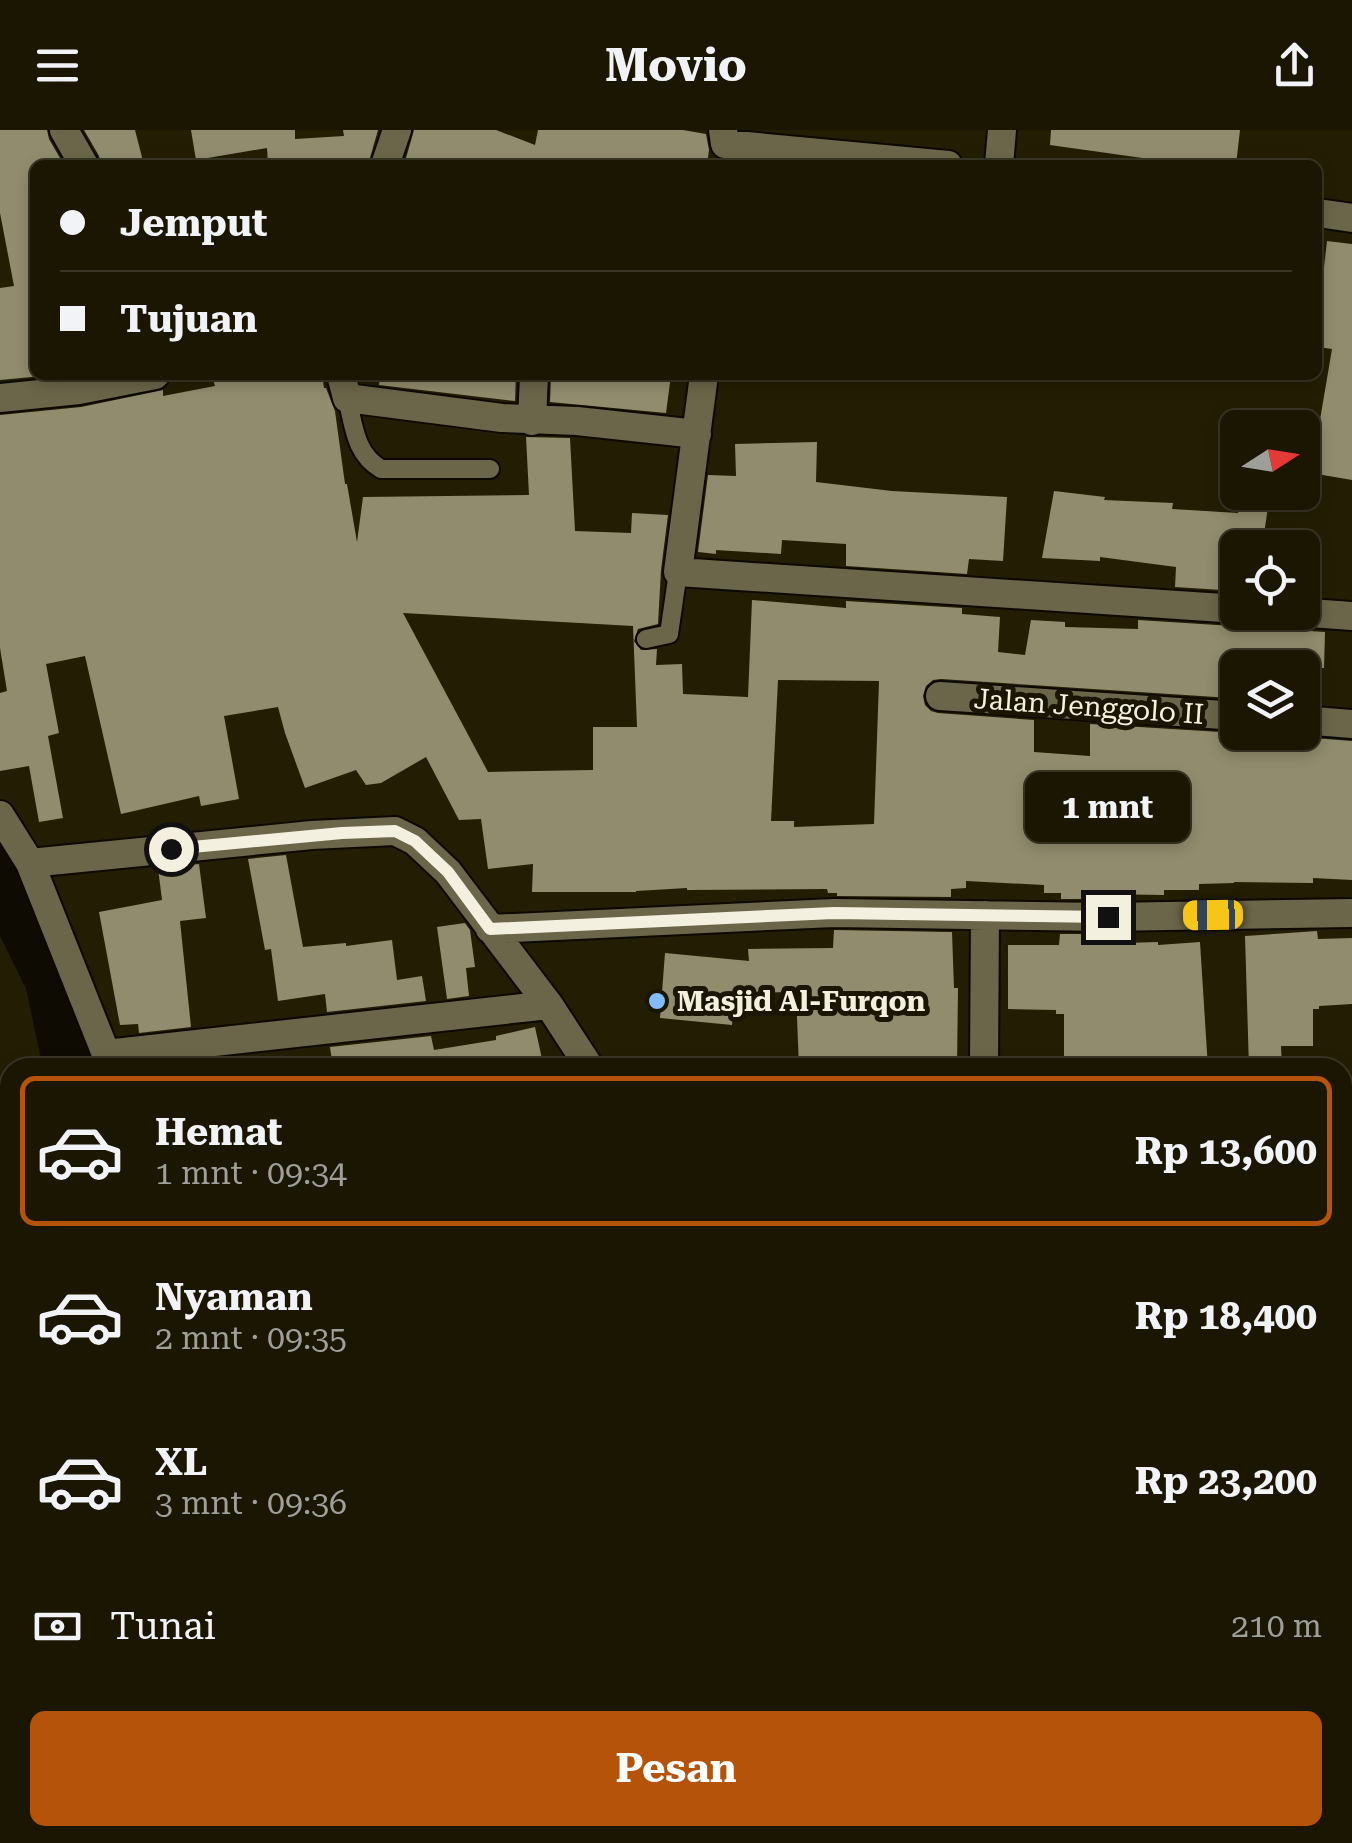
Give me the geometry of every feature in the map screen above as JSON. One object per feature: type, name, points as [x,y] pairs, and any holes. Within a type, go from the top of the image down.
[{"type":"street","points":[[64,130],[81,160]]},
{"type":"street","points":[[387,160],[397,130]]},
{"type":"street","points":[[999,160],[1002,130]]},
{"type":"street","points":[[723,146],[889,160]]},
{"type":"street","points":[[1322,214],[1352,218]]},
{"type":"street","points":[[0,398],[130,380]]},
{"type":"street","points":[[532,420],[534,380]]},
{"type":"street","points":[[703,380],[678,572],[1220,608]]},
{"type":"street","points":[[344,387],[532,420],[697,434]]},
{"type":"street","points":[[1320,614],[1352,616]]},
{"type":"street","name":"Jalan Jenggolo II","points":[[940,696],[1220,715]]},
{"type":"street","points":[[1320,721],[1352,724]]},
{"type":"street","points":[[0,816],[30,863],[105,1058]]},
{"type":"street","points":[[30,863],[395,831],[415,841],[448,872],[549,1005],[583,1058]]},
{"type":"street","points":[[490,929],[834,913],[1108,917],[1352,913]]},
{"type":"street","points":[[984,1058],[985,915]]},
{"type":"street","points":[[130,1058],[549,1005]]},
{"type":"lane","points":[[344,387],[360,447],[368,462],[381,470],[490,469]]},
{"type":"lane","points":[[646,639],[670,634],[678,572]]},
{"type":"building","points":[[0,130],[47,130],[61,160],[30,160],[30,377],[0,380],[0,288],[14,286],[0,213]]},
{"type":"building","points":[[84,130],[135,130],[143,160],[100,160]]},
{"type":"building","points":[[191,130],[295,130],[295,139],[344,136],[343,130],[378,130],[369,160],[268,160],[267,148],[196,160]]},
{"type":"building","points":[[414,130],[496,130],[535,145],[538,130],[683,130],[706,134],[709,150],[708,160],[405,160]]},
{"type":"building","points":[[1051,130],[1240,130],[1237,160],[1156,160],[1050,145]]},
{"type":"building","points":[[1327,241],[1352,244],[1352,480],[1320,475],[1320,420],[1332,349],[1322,348]]},
{"type":"building","points":[[213,380],[323,380],[335,411],[357,542],[363,497],[529,495],[526,437],[570,438],[575,531],[631,533],[632,513],[668,515],[658,624],[638,629],[634,641],[641,650],[657,649],[656,665],[682,664],[683,694],[748,697],[752,600],[846,608],[846,601],[962,608],[962,614],[1000,617],[998,652],[1025,655],[1031,620],[1065,622],[1065,627],[1138,629],[1138,620],[1220,625],[1220,630],[1325,632],[1324,668],[1320,668],[1320,650],[1220,650],[1220,697],[941,679],[926,686],[923,696],[925,705],[938,713],[1034,720],[1034,752],[1090,756],[1090,724],[1220,732],[1220,750],[1320,750],[1320,738],[1352,741],[1352,880],[1313,878],[1313,883],[1199,884],[1199,890],[1164,890],[1164,895],[1096,894],[1096,899],[1061,899],[1061,893],[1044,893],[1044,885],[966,881],[966,888],[951,889],[951,897],[837,896],[827,889],[532,892],[533,864],[488,869],[481,819],[459,820],[426,757],[381,783],[366,785],[356,770],[305,788],[278,707],[224,716],[239,799],[201,806],[199,796],[121,814],[85,656],[46,664],[59,733],[48,736],[63,818],[39,822],[29,766],[0,771],[0,693],[7,691],[0,648],[0,415],[81,407],[163,390],[163,396],[215,386]],"holes":[[[403,613],[633,626],[637,727],[593,727],[593,770],[488,772]],[[778,680],[879,681],[874,824],[794,827],[794,821],[771,821]]]},
{"type":"building","points":[[380,380],[516,380],[515,401],[379,385]]},
{"type":"building","points":[[551,380],[670,380],[666,413],[550,402]]},
{"type":"building","points":[[817,442],[816,482],[892,491],[1007,497],[1003,561],[969,559],[967,574],[846,566],[846,544],[782,540],[781,554],[698,552],[708,475],[736,476],[735,444]]},
{"type":"building","points":[[1054,491],[1105,497],[1104,500],[1173,503],[1172,509],[1238,513],[1268,510],[1265,530],[1220,530],[1220,590],[1175,587],[1176,567],[1100,557],[1100,561],[1042,558]]},
{"type":"building","points":[[286,855],[303,947],[392,940],[397,980],[422,976],[426,1001],[327,1012],[325,994],[278,1001],[271,949],[265,950],[248,859]]},
{"type":"building","points":[[199,864],[206,918],[180,921],[191,1027],[139,1033],[138,1024],[120,1025],[99,912],[162,900],[158,868]]},
{"type":"building","points":[[465,923],[470,930],[475,967],[466,968],[469,996],[447,999],[437,927]]},
{"type":"building","points":[[834,930],[952,932],[954,988],[958,988],[957,1058],[799,1058],[796,992],[735,993],[732,1025],[660,1018],[665,953],[749,961],[748,949],[833,948]]},
{"type":"building","points":[[1317,931],[1318,939],[1352,938],[1352,1004],[1313,1009],[1313,1046],[1281,1046],[1282,1058],[1249,1058],[1245,936]]},
{"type":"building","points":[[1060,934],[1095,934],[1094,944],[1200,942],[1207,1058],[1064,1058],[1064,1014],[1056,1014],[1056,1010],[1008,1009],[1008,945],[1059,945]]},
{"type":"building","points":[[535,1027],[542,1058],[332,1058],[330,1047],[431,1036],[434,1050],[496,1040],[496,1036]]},
{"type":"waterway","points":[[0,874],[52,979],[69,1058]]},
{"type":"place","name":"Masjid Al-Furqon","points":[[657,1001]]},
{"type":"route","points":[[171,849],[395,831],[415,841],[448,872],[490,929],[834,913],[1108,917]]}]
